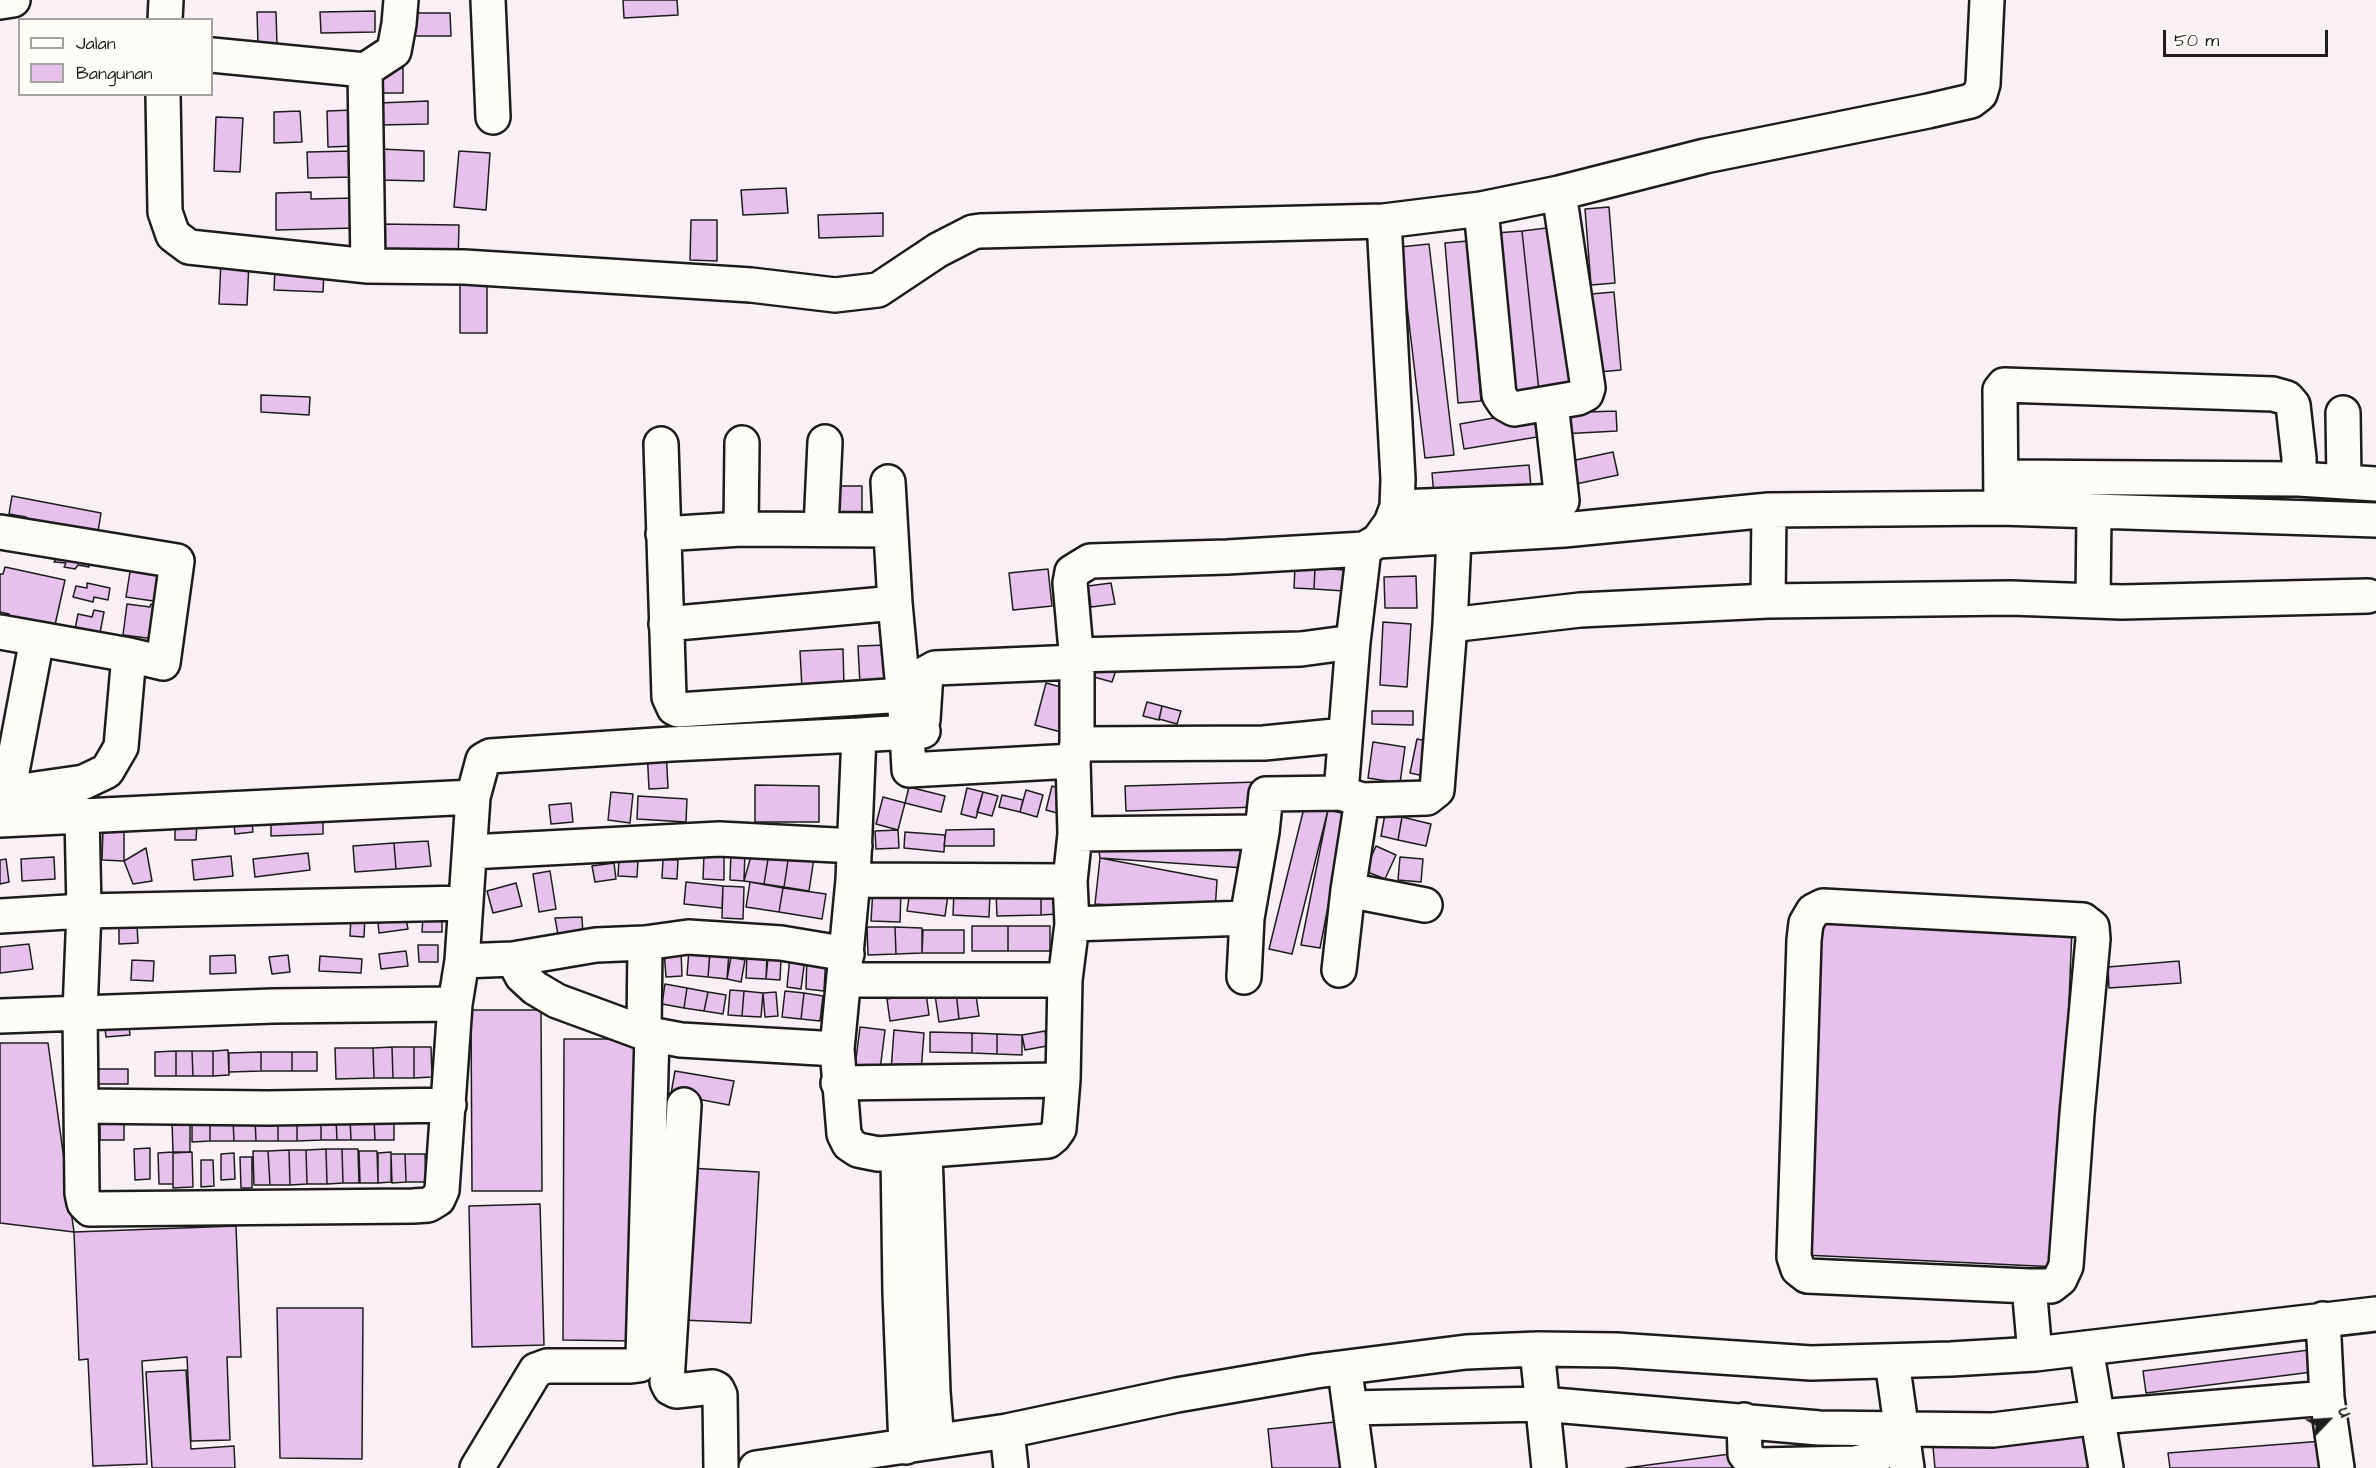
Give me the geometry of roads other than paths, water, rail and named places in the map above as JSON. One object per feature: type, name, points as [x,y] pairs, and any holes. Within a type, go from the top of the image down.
[{"type":"street","points":[[0,2],[13,0]]},
{"type":"street","points":[[165,18],[166,0]]},
{"type":"street","points":[[213,55],[365,70],[393,51],[401,0]]},
{"type":"street","points":[[488,0],[493,117]]},
{"type":"street","points":[[163,96],[165,212],[173,235],[189,247],[368,266],[464,267],[751,285],[835,295],[878,290],[938,250],[973,232],[1384,221],[1481,209],[1559,193],[1705,156],[1928,111],[1971,100],[1980,94],[1983,84],[1987,0]]},
{"type":"street","points":[[365,70],[368,266]]},
{"type":"street","points":[[1481,209],[1499,395],[1505,404],[1514,409],[1578,398],[1586,394],[1588,388],[1559,193]]},
{"type":"street","points":[[1339,970],[1348,890],[1351,796],[1345,735],[1353,642],[1371,545],[1391,523],[1397,507],[1398,479],[1384,221]]},
{"type":"street","points":[[2001,493],[2000,390],[2004,385],[2010,384],[2281,395],[2293,405],[2299,478]]},
{"type":"street","points":[[1397,507],[1562,501],[1551,403]]},
{"type":"street","points":[[2343,413],[2344,482]]},
{"type":"street","points":[[821,528],[825,442]]},
{"type":"street","points":[[741,529],[742,443]]},
{"type":"street","points":[[661,444],[666,624],[671,704],[678,710],[904,695]]},
{"type":"street","points":[[859,735],[853,880],[837,1049],[844,1134],[849,1144],[858,1150],[878,1154],[1048,1141],[1059,1129],[1063,1080],[1065,980],[1072,924],[1071,881],[1075,834],[1077,658],[1070,583],[1072,572],[1090,561],[1227,557],[1564,530],[1769,510],[2001,493],[2299,478],[2376,484]]},
{"type":"street","points":[[888,482],[889,530],[904,695],[915,731],[918,770]]},
{"type":"street","points":[[2001,493],[2094,513],[2376,520]]},
{"type":"street","points":[[1768,602],[1769,510]]},
{"type":"street","points":[[2093,601],[2094,513]]},
{"type":"street","points":[[663,534],[741,529],[889,530]]},
{"type":"street","points":[[0,532],[177,561],[163,663],[0,632]]},
{"type":"street","points":[[1266,794],[1427,798],[1437,790],[1450,625],[1454,538]]},
{"type":"street","points":[[1450,625],[1580,610],[1768,602],[2012,598],[2093,601],[2368,596]]},
{"type":"street","points":[[666,624],[895,603]]},
{"type":"street","points":[[3,801],[37,639]]},
{"type":"street","points":[[915,731],[922,709],[926,673],[935,668],[1077,658],[1301,649],[1353,642]]},
{"type":"street","points":[[3,801],[84,782],[107,771],[121,747],[129,655]]},
{"type":"street","points":[[82,814],[84,911],[80,1012],[84,1203],[90,1209],[428,1205],[438,1199],[442,1190],[455,1004],[462,961],[473,797],[483,760],[490,756],[915,731]]},
{"type":"street","points":[[858,774],[1075,753],[1345,735]]},
{"type":"street","points":[[1244,976],[1247,918],[1262,832],[1266,794],[1264,742]]},
{"type":"street","points":[[3,801],[82,814],[473,797]]},
{"type":"street","points":[[1075,834],[1262,832]]},
{"type":"street","points":[[470,852],[719,839],[855,846]]},
{"type":"street","points":[[853,880],[1071,881]]},
{"type":"street","points":[[1348,890],[1425,905]]},
{"type":"street","points":[[0,916],[84,911],[466,903]]},
{"type":"street","points":[[1823,906],[2083,920],[2092,927],[2093,939],[2066,1266],[2060,1278],[2051,1286],[2029,1286],[1807,1276],[1798,1269],[1794,1257],[1804,940],[1806,923],[1813,911],[1823,906]]},
{"type":"street","points":[[1072,924],[1247,918]]},
{"type":"street","points":[[462,961],[513,959],[596,945],[645,943],[688,937],[781,942],[845,967],[1065,980]]},
{"type":"street","points":[[477,1468],[536,1370],[548,1366],[639,1365],[643,1357],[648,1034],[645,943]]},
{"type":"street","points":[[513,959],[522,976],[535,988],[557,1001],[648,1034],[681,1040],[837,1049]]},
{"type":"street","points":[[0,1016],[273,1006],[455,1004]]},
{"type":"street","points":[[838,1083],[1063,1080]]},
{"type":"street","points":[[82,1106],[268,1108],[448,1105]]},
{"type":"street","points":[[684,1105],[667,1382],[670,1388],[676,1391],[713,1387],[717,1389],[720,1395],[721,1468]]},
{"type":"street","points":[[911,1152],[922,1444]]},
{"type":"street","points":[[2029,1286],[2035,1354]]},
{"type":"street","points":[[756,1468],[1007,1431],[1177,1395],[1345,1366],[1466,1352],[1537,1349],[1616,1350],[1811,1363],[1892,1361],[2035,1354],[2376,1314]]},
{"type":"street","points":[[2324,1319],[2327,1398],[2337,1468]]},
{"type":"street","points":[[2086,1348],[2106,1468]]},
{"type":"street","points":[[1537,1349],[1549,1468]]},
{"type":"street","points":[[1892,1361],[1907,1468]]},
{"type":"street","points":[[1345,1366],[1358,1468]]},
{"type":"street","points":[[1350,1408],[1542,1404],[1819,1428],[1993,1430],[2099,1417],[2327,1398]]},
{"type":"street","points":[[1007,1431],[1011,1468]]}]
